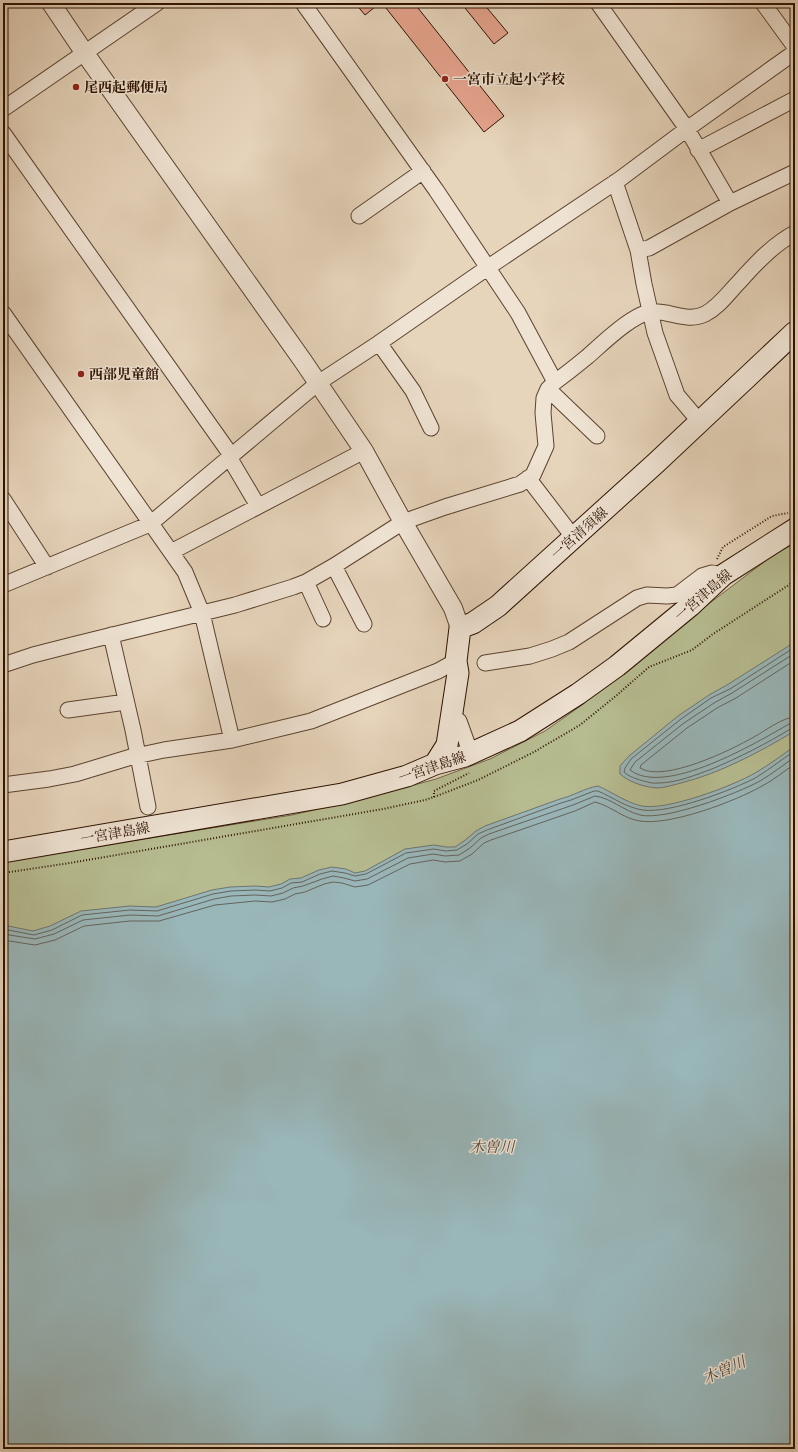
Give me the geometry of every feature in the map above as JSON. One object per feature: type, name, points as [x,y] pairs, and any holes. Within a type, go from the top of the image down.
[{"type":"main road","name":"一宮清須線","points":[[460,628],[473,623],[498,606],[657,462],[795,332]]},
{"type":"main road","name":"一宮津島線","points":[[3,852],[342,794],[407,776],[435,764],[465,756],[520,731],[578,694],[617,666],[690,606],[717,574],[795,529]]},
{"type":"main road","points":[[435,764],[447,745],[458,673],[456,661],[460,628]]},
{"type":"street","points":[[51,3],[318,383],[364,451],[453,608],[460,628]]},
{"type":"street","points":[[3,109],[157,3]]},
{"type":"street","points":[[303,3],[422,171],[518,313],[552,385],[597,436]]},
{"type":"street","points":[[598,3],[687,129],[730,203]]},
{"type":"street","points":[[763,3],[795,46]]},
{"type":"street","points":[[3,585],[150,524],[318,383],[615,182],[795,52]]},
{"type":"street","points":[[698,150],[795,99]]},
{"type":"street","points":[[3,133],[230,456],[258,506]]},
{"type":"street","points":[[360,216],[422,171]]},
{"type":"street","points":[[638,250],[649,248],[730,203],[795,172]]},
{"type":"street","points":[[615,182],[638,250],[644,284],[656,333],[677,395],[699,421]]},
{"type":"street","points":[[3,665],[33,655],[272,594],[306,582],[403,522],[445,507],[520,484],[533,475],[546,446],[543,413],[544,398],[552,385],[627,323],[644,314],[651,312],[666,313],[690,318],[704,314],[721,301],[764,256],[785,238],[795,233]]},
{"type":"street","points":[[3,313],[185,572],[202,613],[232,740]]},
{"type":"street","points":[[379,342],[413,390],[431,428]]},
{"type":"street","points":[[171,552],[364,451]]},
{"type":"street","points":[[528,478],[574,538]]},
{"type":"street","points":[[3,499],[47,567]]},
{"type":"street","points":[[334,566],[364,624]]},
{"type":"street","points":[[485,663],[530,656],[552,649],[569,642],[637,598],[647,595],[677,595],[702,576],[717,574]]},
{"type":"street","points":[[306,582],[323,619]]},
{"type":"street","points":[[111,635],[133,730],[148,807]]},
{"type":"street","points":[[3,785],[75,774],[137,756],[164,750],[232,740],[311,721],[431,673],[456,661]]},
{"type":"street","points":[[68,710],[126,702]]},
{"type":"street","points":[[452,717],[459,721],[468,746]]},
{"type":"path","points":[[717,574],[714,563],[723,548],[772,516],[795,512]]},
{"type":"path","points":[[580,725],[649,667],[692,650],[713,634],[795,581]]},
{"type":"path","points":[[434,797],[434,791],[473,771]]},
{"type":"green space","points":[[795,543],[795,764],[752,791],[41,944],[3,926],[3,860],[292,815],[363,799],[436,779],[490,759],[545,731],[582,705],[621,672],[694,615],[772,556]]},
{"type":"water","points":[[795,642],[795,731],[725,768],[696,779],[663,788],[647,787],[637,784],[620,774],[620,766],[629,756],[678,716]]},
{"type":"water","name":"木曽川","points":[[795,746],[795,1449],[3,1449],[3,925],[33,931],[50,926],[81,911],[130,906],[156,907],[212,890],[230,887],[269,887],[281,884],[290,879],[301,878],[319,870],[332,867],[346,869],[355,873],[365,871],[405,849],[434,845],[455,847],[485,826],[570,796],[588,788],[598,786],[636,805],[653,807],[667,805],[699,796],[745,778],[765,767]]},
{"type":"building","points":[[355,3],[380,3],[365,15]]},
{"type":"building","points":[[382,3],[414,3],[504,116],[484,132]]},
{"type":"building","points":[[461,3],[483,3],[508,33],[494,44]]},
{"type":"place","name":"一宮市立起小学校","points":[[445,79]]},
{"type":"place","name":"尾西起郵便局","points":[[76,87]]},
{"type":"place","name":"西部児童館","points":[[81,374]]}]
